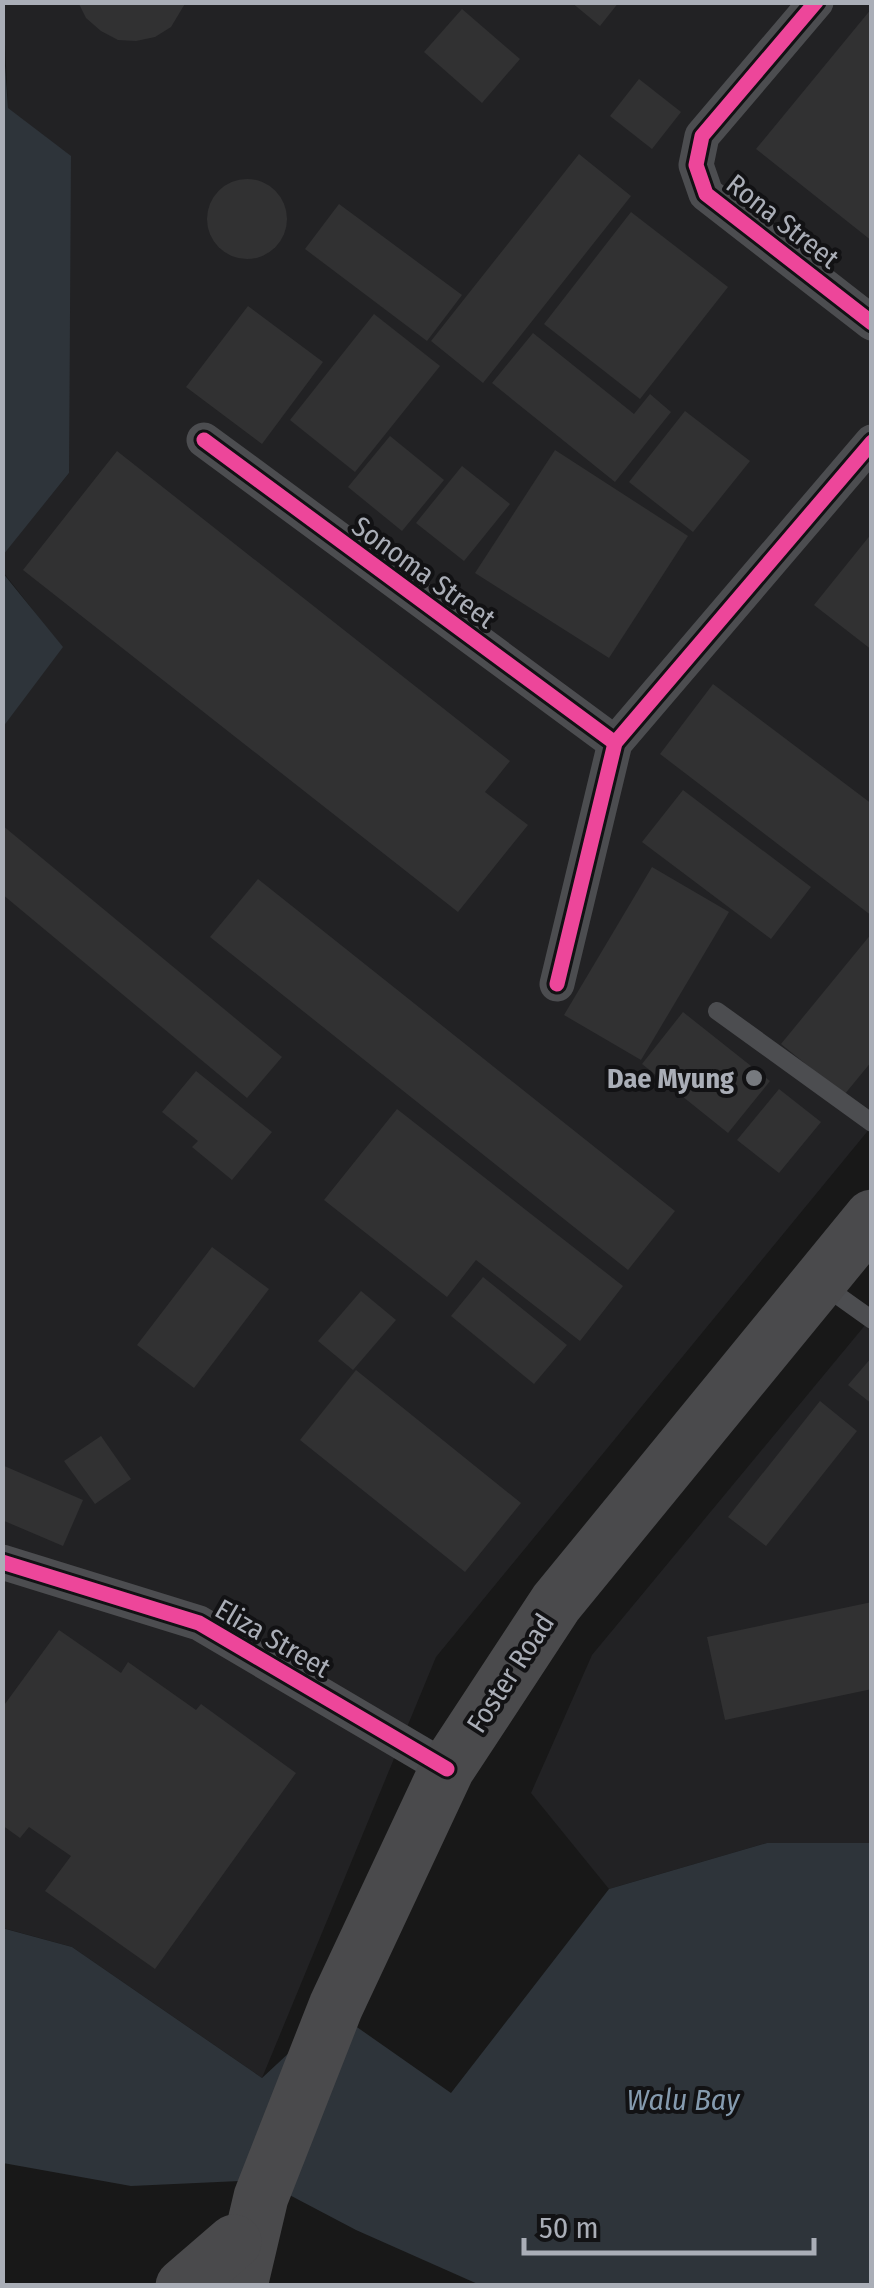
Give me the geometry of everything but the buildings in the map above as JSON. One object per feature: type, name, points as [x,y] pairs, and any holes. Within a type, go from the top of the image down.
[{"type":"main road","name":"Foster Road","points":[[236,2253],[336,2006],[447,1769],[556,1603],[872,1217]]},
{"type":"main road","points":[[183,2286],[236,2253]]},
{"type":"street","name":"Rona Street","points":[[816,2],[702,136],[696,165],[706,194],[872,323]]},
{"type":"street","name":"Sonoma Street","points":[[204,440],[615,744]]},
{"type":"street","points":[[557,984],[615,744],[872,442]]},
{"type":"street","name":"Eliza Street","points":[[2,1562],[199,1622],[447,1769]]},
{"type":"lane","points":[[717,1011],[872,1122]]},
{"type":"lane","points":[[818,1282],[872,1320]]},
{"type":"shaded area","points":[[3,3],[871,3],[871,1127],[436,1657],[262,2078],[72,1947],[3,1928],[2,728],[62,647],[3,572],[2,555],[69,473],[8,108]]},
{"type":"shaded area","points":[[871,1318],[871,1843],[767,1843],[609,1889],[531,1793],[592,1655]]},
{"type":"water","points":[[3,38],[8,108],[71,156],[69,473],[3,555]]},
{"type":"water","points":[[2,572],[63,647],[3,727],[2,727]]},
{"type":"water","name":"Walu Bay","points":[[767,1843],[871,1843],[871,2285],[480,2285],[356,2230],[261,2180],[131,2186],[3,2163],[2,1928],[72,1947],[262,2078],[334,2011],[451,2093],[609,1889]]},
{"type":"cycle path","points":[[816,2],[702,136],[696,165],[706,194],[872,323]]},
{"type":"cycle path","points":[[204,440],[615,743]]},
{"type":"cycle path","points":[[557,984],[615,743],[872,442]]},
{"type":"cycle path","points":[[2,1562],[199,1623],[447,1769]]},
{"type":"place","name":"Dae Myung","points":[[754,1078]]}]
